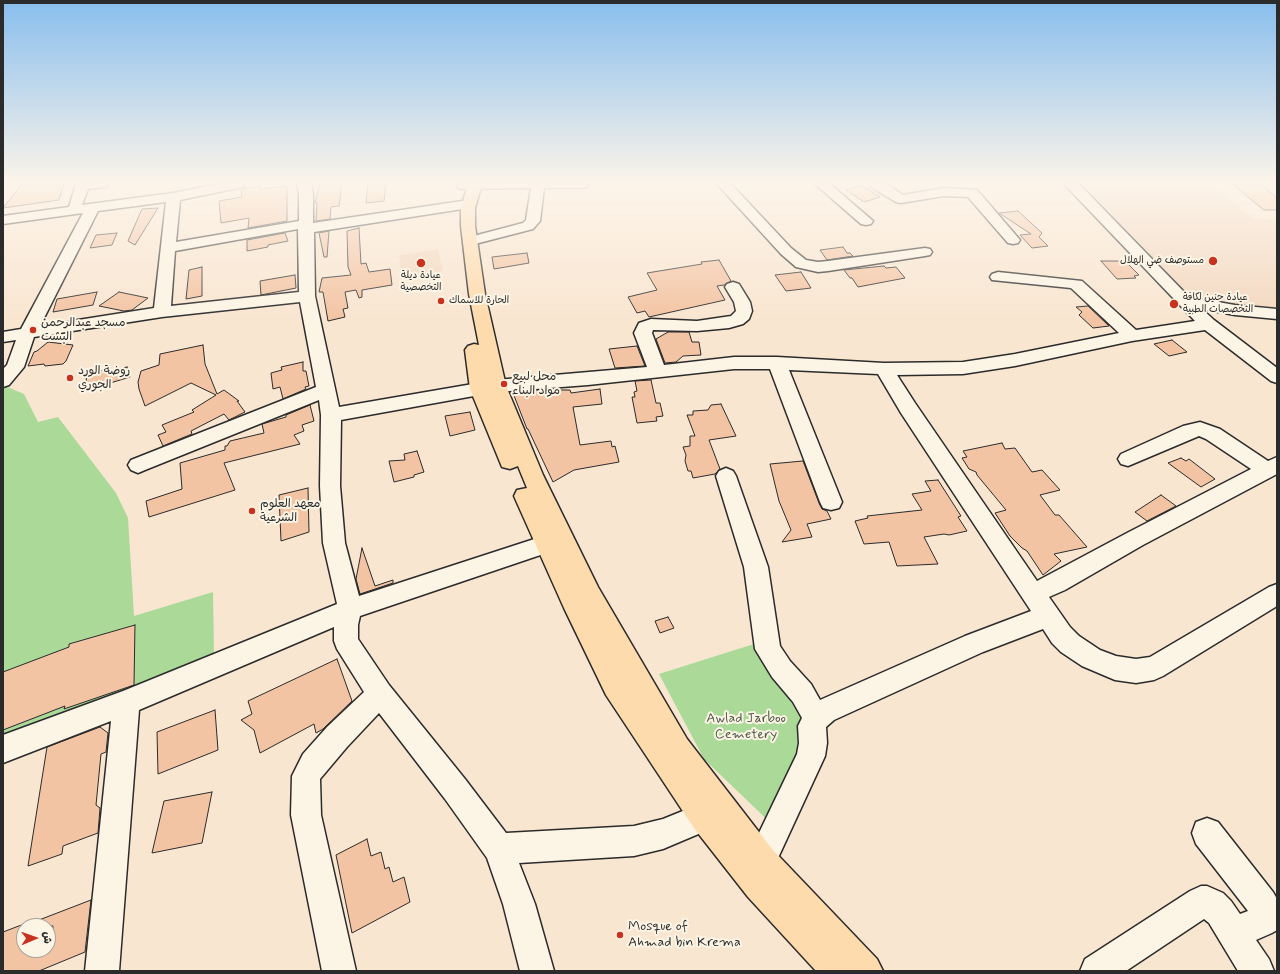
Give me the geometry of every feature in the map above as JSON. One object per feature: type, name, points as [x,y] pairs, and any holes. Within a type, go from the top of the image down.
[{"type":"main road","points":[[460,229],[488,388],[532,475],[555,542],[616,686],[705,818],[760,885],[840,971]]},
{"type":"main road","points":[[470,229],[488,388]]},
{"type":"main road","points":[[555,542],[592,602],[677,749],[760,860],[865,971]]},
{"type":"street","points":[[3,381],[15,367],[27,334],[81,229]]},
{"type":"street","points":[[162,312],[170,229]]},
{"type":"street","points":[[168,248],[289,229]]},
{"type":"street","points":[[305,229],[306,296],[331,415],[330,454],[334,542],[350,609],[346,625],[346,641],[380,694],[455,789],[499,848],[519,904],[537,971]]},
{"type":"street","points":[[471,241],[515,229]]},
{"type":"street","points":[[766,229],[786,251],[801,264],[818,267],[925,252]]},
{"type":"street","points":[[1004,229],[1013,240]]},
{"type":"street","points":[[1115,229],[1208,324],[1277,377]]},
{"type":"street","points":[[998,277],[1076,284],[1132,336]]},
{"type":"street","points":[[658,372],[643,333],[645,327],[651,324],[697,326],[729,323],[737,320],[743,315],[744,308],[733,287]]},
{"type":"street","points":[[3,337],[162,312],[306,296]]},
{"type":"street","points":[[1184,301],[1211,307],[1277,314]]},
{"type":"street","points":[[331,415],[488,388],[588,380],[734,362],[884,369],[963,368],[1016,360],[1132,336],[1208,324]]},
{"type":"street","points":[[777,363],[831,502]]},
{"type":"street","points":[[884,369],[1032,594],[1061,635],[1079,652],[1115,668],[1136,670],[1154,668],[1277,594]]},
{"type":"street","points":[[138,465],[325,390]]},
{"type":"street","points":[[1128,459],[1190,431],[1200,430],[1213,434],[1272,468]]},
{"type":"street","points":[[1032,594],[1069,577],[1135,539],[1272,468]]},
{"type":"street","points":[[726,476],[756,567],[768,649],[781,669],[802,693],[816,718]]},
{"type":"street","points":[[3,749],[126,702],[350,609],[555,542]]},
{"type":"street","points":[[760,860],[811,756],[813,743],[812,726],[816,718],[825,711],[974,644],[1048,616]]},
{"type":"street","points":[[339,971],[306,815],[306,776],[313,764],[337,737],[380,694]]},
{"type":"street","points":[[102,971],[126,702]]},
{"type":"street","points":[[499,848],[634,841],[663,834],[705,818]]},
{"type":"street","points":[[1207,833],[1262,903],[1267,914],[1266,918],[1261,922],[1234,933]]},
{"type":"street","points":[[1097,971],[1201,902],[1207,902],[1216,907],[1234,933],[1256,971]]},
{"type":"shaded area","name":"مستوصف ضي الهلال","points":[[1119,229],[1277,229],[1277,308],[1187,299]]},
{"type":"shaded area","name":"عيادة ديلة التخصصية","points":[[438,249],[443,271],[402,278],[399,255]]},
{"type":"green space","points":[[3,383],[5,386],[24,394],[38,422],[58,417],[116,493],[128,518],[134,616],[213,592],[214,655],[3,740]]},
{"type":"green space","name":"Awlad Jarboo Cemetery","points":[[757,643],[806,728],[780,832],[704,759],[659,674]]},
{"type":"building","points":[[133,229],[145,229],[135,245],[128,241]]},
{"type":"building","points":[[359,229],[361,264],[366,263],[369,272],[390,269],[392,285],[362,290],[362,297],[359,298],[356,290],[345,292],[348,308],[343,309],[345,317],[328,321],[323,292],[319,292],[322,278],[351,275],[348,267],[347,231]]},
{"type":"building","points":[[1024,229],[1038,229],[1042,233],[1039,237],[1048,246],[1032,248],[1020,235],[1031,234]]},
{"type":"building","points":[[329,231],[327,257],[324,257],[319,233]]},
{"type":"building","points":[[117,233],[112,245],[90,248],[96,235]]},
{"type":"building","points":[[285,233],[288,241],[247,251],[247,240]]},
{"type":"building","points":[[843,247],[847,253],[850,253],[853,256],[827,260],[820,250]]},
{"type":"building","points":[[527,253],[529,263],[494,269],[492,257]]},
{"type":"building","points":[[719,260],[731,281],[724,285],[717,286],[725,300],[649,317],[645,311],[637,313],[628,297],[657,290],[647,273],[702,264],[701,262]]},
{"type":"building","points":[[1101,261],[1125,261],[1139,275],[1134,276],[1136,278],[1117,279]]},
{"type":"building","points":[[884,266],[886,268],[896,267],[905,278],[858,287],[844,270]]},
{"type":"building","points":[[202,267],[202,296],[186,299],[189,270]]},
{"type":"building","points":[[801,272],[811,288],[786,291],[775,275]]},
{"type":"building","points":[[295,275],[296,288],[261,295],[260,281]]},
{"type":"building","points":[[97,292],[93,305],[53,312],[57,299]]},
{"type":"building","points":[[119,292],[148,298],[132,310],[124,311],[99,306]]},
{"type":"building","points":[[1088,306],[1109,326],[1093,328],[1079,315],[1082,312],[1076,307]]},
{"type":"building","points":[[668,332],[689,332],[692,342],[699,342],[701,355],[683,356],[676,362],[665,363],[656,339]]},
{"type":"building","points":[[1172,340],[1187,352],[1169,356],[1154,344]]},
{"type":"building","points":[[48,342],[73,345],[66,361],[63,364],[28,366],[34,352]]},
{"type":"building","points":[[203,345],[205,364],[217,394],[224,390],[239,401],[237,401],[245,412],[229,420],[224,414],[191,431],[192,434],[163,446],[158,435],[166,432],[162,425],[194,412],[192,410],[216,395],[191,383],[145,406],[138,382],[141,371],[159,365],[160,354]]},
{"type":"building","points":[[637,346],[645,366],[615,368],[609,349]]},
{"type":"building","points":[[303,362],[303,371],[306,371],[309,386],[305,387],[306,389],[283,399],[280,387],[273,389],[271,373],[282,370],[281,367]]},
{"type":"building","points":[[127,367],[130,377],[87,390],[86,375],[104,370],[104,373]]},
{"type":"building","points":[[651,380],[656,403],[660,403],[663,416],[656,417],[657,421],[637,423],[632,397],[635,397],[634,392],[637,391],[635,381]]},
{"type":"building","points":[[600,389],[602,404],[573,407],[580,445],[611,441],[612,447],[615,446],[619,462],[574,470],[553,482],[527,429],[513,393],[536,390],[570,390],[571,393]]},
{"type":"building","points":[[721,404],[736,436],[709,440],[720,469],[715,474],[693,478],[691,471],[688,471],[685,461],[686,455],[683,447],[690,446],[690,436],[695,436],[687,415],[693,415],[693,411],[708,410],[711,405]]},
{"type":"building","points":[[310,405],[314,421],[302,425],[304,431],[294,435],[300,444],[224,463],[235,490],[149,517],[146,501],[182,489],[180,463],[225,450],[225,446],[227,446],[230,441],[264,433],[262,424],[286,417],[286,415]]},
{"type":"building","points":[[470,412],[475,430],[450,436],[445,416]]},
{"type":"building","points":[[1002,443],[1005,449],[1015,448],[1032,472],[1042,470],[1060,490],[1040,495],[1055,515],[1059,515],[1087,547],[1054,554],[1061,561],[1043,575],[1027,551],[1010,536],[995,513],[1006,510],[976,472],[969,469],[962,458],[967,457],[963,451]]},
{"type":"building","points":[[417,451],[424,472],[414,475],[414,477],[394,482],[389,461],[405,460],[404,454]]},
{"type":"building","points":[[1181,458],[1186,461],[1189,459],[1215,479],[1201,487],[1168,463]]},
{"type":"building","points":[[803,461],[819,503],[822,509],[827,511],[831,519],[807,524],[812,537],[782,542],[791,530],[779,501],[770,464]]},
{"type":"building","points":[[938,480],[961,516],[958,517],[967,531],[949,535],[944,534],[924,537],[938,564],[897,566],[889,542],[864,544],[855,521],[868,518],[867,516],[922,510],[912,494],[931,491],[925,481]]},
{"type":"building","points":[[308,488],[309,532],[281,541],[279,495]]},
{"type":"building","points":[[1161,495],[1176,506],[1147,521],[1135,512]]},
{"type":"building","points":[[362,548],[375,586],[393,580],[393,583],[360,594],[356,579]]},
{"type":"building","points":[[668,617],[674,628],[660,633],[655,621]]},
{"type":"building","points":[[135,625],[134,685],[64,709],[65,706],[3,730],[3,672],[69,647],[69,644]]},
{"type":"building","points":[[337,659],[352,701],[323,729],[316,733],[314,724],[260,753],[254,730],[241,720],[252,714],[248,701]]},
{"type":"building","points":[[215,710],[218,750],[158,774],[157,732]]},
{"type":"building","points":[[100,727],[108,733],[106,752],[101,754],[96,805],[100,808],[98,833],[63,846],[62,854],[28,866],[47,747]]},
{"type":"building","points":[[212,792],[202,843],[152,853],[164,801]]},
{"type":"building","points":[[367,839],[371,856],[381,852],[385,869],[389,867],[393,882],[404,877],[410,902],[352,933],[336,855]]},
{"type":"building","points":[[91,900],[85,952],[39,971],[3,971],[3,932],[16,927],[16,958],[56,958],[56,918],[44,918]]},
{"type":"place","name":"مستوصف ضي الهلال","points":[[1213,261]]},
{"type":"place","name":"عيادة ديلة التخصصية","points":[[421,263]]},
{"type":"place","name":"الحارة للاسماك","points":[[441,301]]},
{"type":"place","name":"عيادة حنين لكافة التخصصات الطبية","points":[[1174,304]]},
{"type":"place","name":"مسجد عبدالرحمن البشت","points":[[33,330]]},
{"type":"place","name":"روضة الورد الجوري","points":[[70,378]]},
{"type":"place","name":"محل لبيع مواد البناء","points":[[504,384]]},
{"type":"place","name":"معهد العلوم الشرعية","points":[[252,511]]},
{"type":"place","name":"Mosque of Ahmad bin Krema","points":[[620,935]]}]
